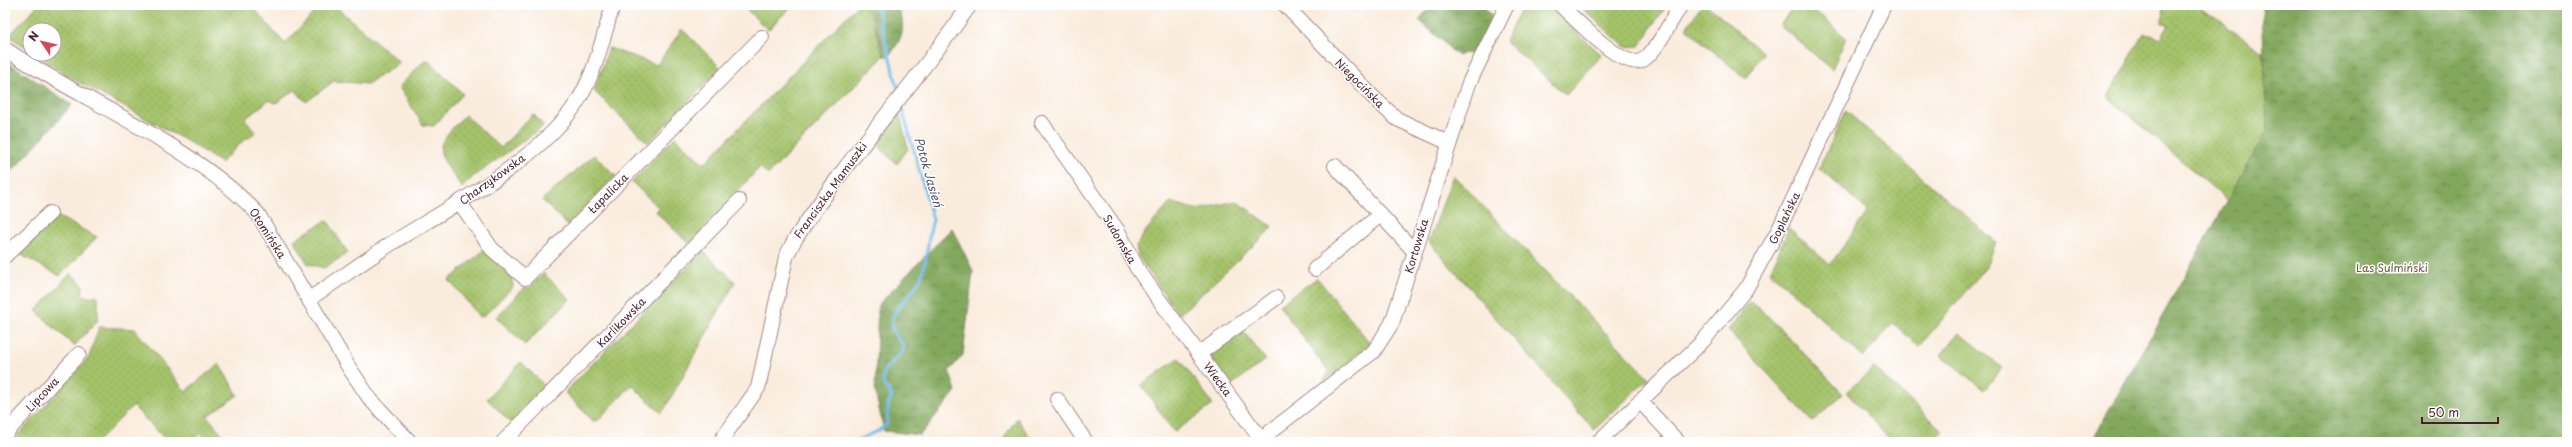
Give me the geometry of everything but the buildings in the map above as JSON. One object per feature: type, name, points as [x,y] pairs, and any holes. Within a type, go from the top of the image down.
[{"type":"street","name":"Charzykowska","points":[[309,299],[392,243],[460,203],[541,144],[571,111],[587,84],[613,5]]},
{"type":"street","name":"Franciszka Mamuszki","points":[[720,442],[758,388],[786,257],[794,241],[868,137],[897,104],[970,5]]},
{"type":"street","name":"Niegocińska","points":[[1285,5],[1376,100],[1397,119],[1449,143]]},
{"type":"street","name":"Kortowska","points":[[1263,442],[1270,432],[1374,351],[1392,323],[1469,83],[1507,5]]},
{"type":"street","points":[[1560,5],[1615,54],[1631,62],[1638,62],[1648,55],[1681,5]]},
{"type":"street","name":"Goplańska","points":[[1598,442],[1703,341],[1746,289],[1780,227],[1884,5]]},
{"type":"street","name":"Łapalicka","points":[[460,203],[492,249],[525,278],[762,37]]},
{"type":"street","name":"Otomińska","points":[[5,49],[186,156],[234,190],[258,214],[370,400],[410,442]]},
{"type":"street","name":"Sudomska","points":[[1042,123],[1118,231],[1137,268],[1200,353]]},
{"type":"street","points":[[1334,166],[1415,252]]},
{"type":"street","name":"Karlikowska","points":[[503,442],[739,201]]},
{"type":"street","points":[[5,256],[50,213]]},
{"type":"street","points":[[1315,269],[1380,215]]},
{"type":"street","name":"Wiecka","points":[[1263,442],[1200,353],[1276,298]]},
{"type":"street","name":"Lipcowa","points":[[5,434],[79,354]]},
{"type":"street","points":[[1057,399],[1086,442]]},
{"type":"street","points":[[1640,401],[1678,442]]},
{"type":"green space","points":[[38,5],[251,5],[285,44],[321,5],[334,5],[400,63],[367,84],[334,81],[306,102],[295,90],[276,103],[269,100],[245,119],[256,132],[243,141],[221,163],[192,144],[66,75],[47,62],[62,62],[62,22],[22,22]]},
{"type":"green space","points":[[742,5],[793,5],[768,30]]},
{"type":"green space","points":[[858,5],[867,5],[884,56],[768,175],[760,167],[689,244],[656,212],[659,208],[632,182],[675,137],[704,164]]},
{"type":"green space","points":[[869,5],[897,5],[903,26],[898,44],[889,56],[884,56]]},
{"type":"green space","points":[[1432,5],[1482,5],[1492,15],[1492,25],[1471,54],[1463,53],[1458,56],[1419,20]]},
{"type":"green space","points":[[1523,5],[1546,5],[1602,55],[1566,95],[1505,41]]},
{"type":"green space","points":[[1586,5],[1659,5],[1664,9],[1639,46],[1625,47],[1583,9]]},
{"type":"green space","points":[[1702,5],[1707,5],[1763,53],[1746,79],[1686,28]]},
{"type":"green space","points":[[1794,5],[1809,5],[1846,38],[1832,69],[1780,26]]},
{"type":"green space","points":[[2163,5],[2197,5],[2264,53],[2268,131],[2228,201],[2108,97],[2144,33],[2161,39],[2169,25],[2162,22]]},
{"type":"green space","name":"Las Sulmiński","points":[[2262,5],[2567,5],[2567,442],[2091,442],[2267,131]]},
{"type":"green space","points":[[22,22],[22,45],[9,36]]},
{"type":"green space","points":[[682,29],[721,68],[648,143],[594,91],[609,48],[657,65]]},
{"type":"green space","points":[[426,59],[463,94],[434,126],[423,125],[399,87]]},
{"type":"green space","points":[[5,60],[72,105],[5,179]]},
{"type":"green space","points":[[1846,111],[1996,242],[1987,266],[1919,347],[1893,323],[1863,357],[1770,272],[1789,228],[1830,265],[1868,211],[1819,168]]},
{"type":"green space","points":[[896,112],[899,112],[908,149],[897,164],[878,144],[876,136]]},
{"type":"green space","points":[[533,114],[544,126],[474,176],[462,188],[442,157],[441,150],[442,143],[446,136],[465,115],[501,148]]},
{"type":"green space","points":[[594,155],[616,176],[568,226],[542,200]]},
{"type":"green space","points":[[1453,175],[1649,378],[1594,430],[1429,242]]},
{"type":"green space","points":[[1236,201],[1273,227],[1179,315],[1138,256],[1136,246],[1148,228],[1171,202],[1197,210]]},
{"type":"green space","points":[[55,215],[97,237],[60,276],[16,252]]},
{"type":"green space","points":[[327,220],[348,253],[324,268],[308,264],[294,240]]},
{"type":"green space","points":[[952,228],[973,271],[963,355],[949,371],[956,391],[920,435],[884,431],[875,391],[878,305]]},
{"type":"green space","points":[[485,249],[512,277],[513,287],[484,316],[480,317],[449,280]]},
{"type":"green space","points":[[703,251],[735,282],[664,410],[661,413],[632,385],[597,421],[593,421],[566,394],[566,391]]},
{"type":"green space","points":[[71,273],[83,285],[82,294],[90,298],[96,295],[98,297],[98,320],[74,346],[36,311]]},
{"type":"green space","points":[[543,273],[570,299],[525,345],[496,317],[524,288],[529,288]]},
{"type":"green space","points":[[1317,278],[1371,344],[1324,382],[1328,371],[1279,305]]},
{"type":"green space","points":[[1750,302],[1766,314],[1843,394],[1812,422],[1728,330]]},
{"type":"green space","points":[[99,327],[135,329],[187,393],[188,389],[219,364],[238,395],[207,416],[229,442],[210,442],[201,433],[192,442],[168,442],[133,406],[97,442],[16,442],[14,440],[89,357]]},
{"type":"green space","points":[[1243,331],[1266,360],[1230,386],[1211,361],[1213,352]]},
{"type":"green space","points":[[1959,333],[2002,368],[1984,390],[1941,355]]},
{"type":"green space","points":[[1179,358],[1213,405],[1174,432],[1141,385]]},
{"type":"green space","points":[[521,362],[547,388],[512,424],[487,399]]},
{"type":"green space","points":[[1874,368],[1943,431],[1932,442],[1892,442],[1846,392]]},
{"type":"green space","points":[[1017,418],[1033,442],[1007,442],[1004,438]]},
{"type":"waterway","name":"Potok Jasień","points":[[876,5],[899,93]]},
{"type":"waterway","name":"Potok Jasień","points":[[853,442],[878,431],[887,424],[888,404],[892,396],[883,384],[884,371],[903,351],[903,345],[895,334],[892,325],[893,317],[897,309],[916,286],[921,277],[933,220],[902,108]]}]
